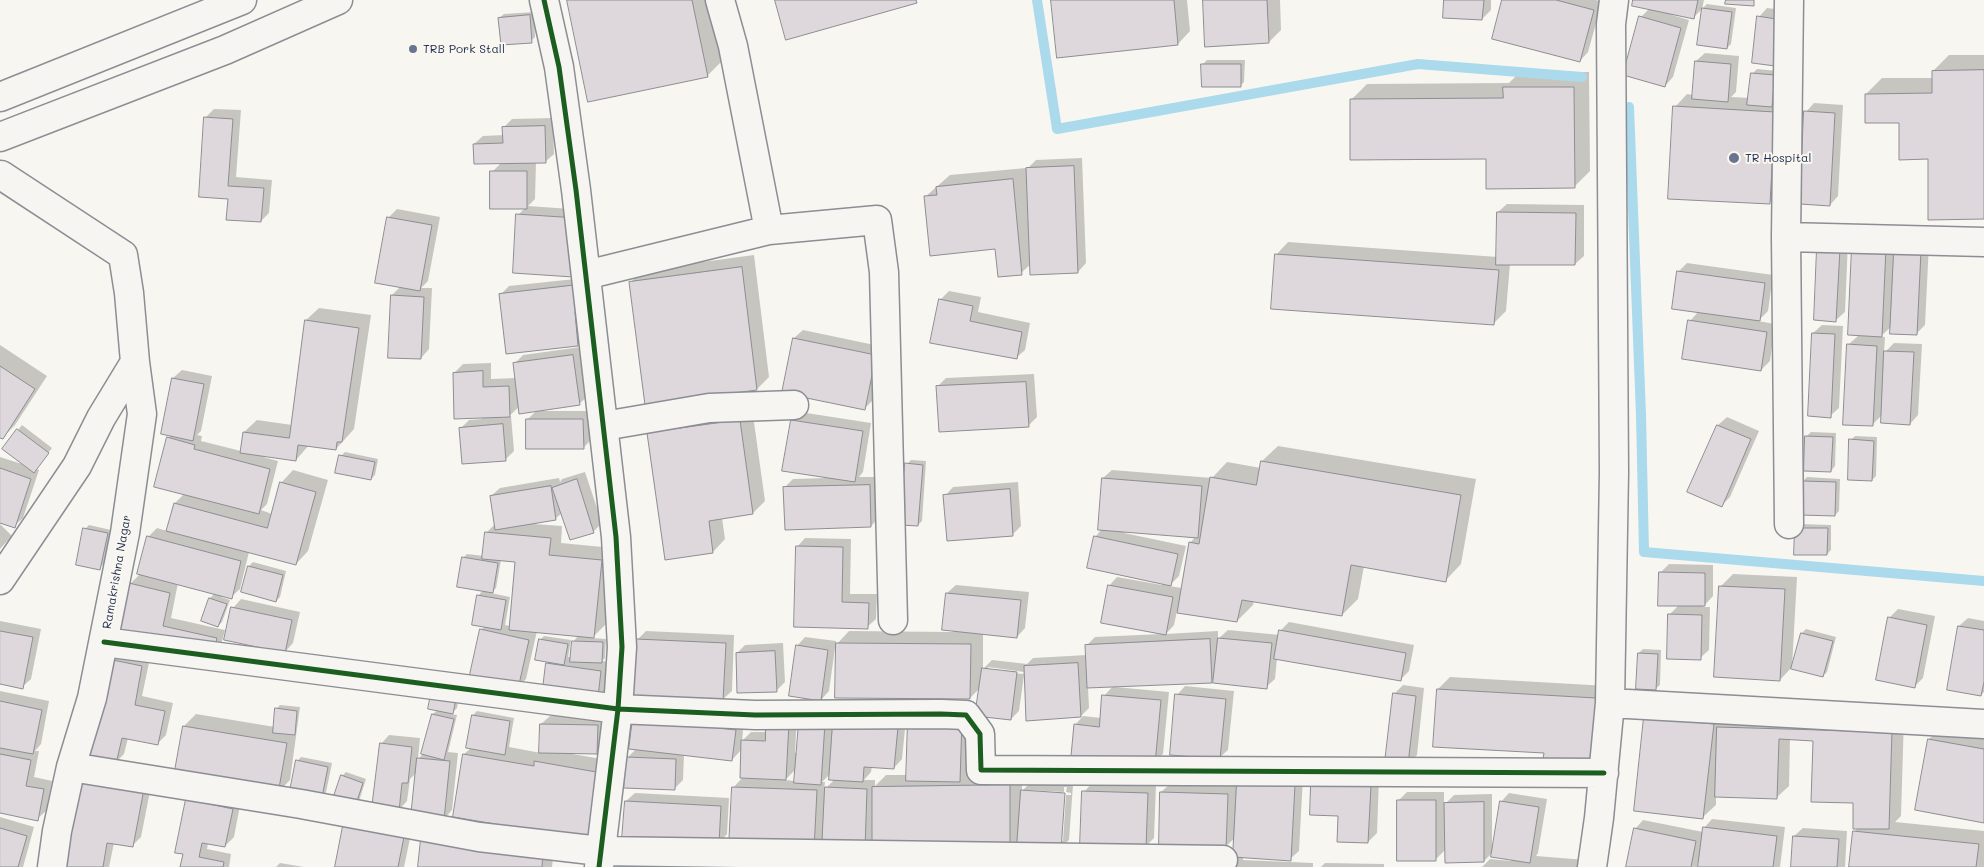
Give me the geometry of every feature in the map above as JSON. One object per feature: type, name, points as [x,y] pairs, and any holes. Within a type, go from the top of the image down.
[{"type":"street","points":[[0,97],[215,6],[242,0]]},
{"type":"street","points":[[0,175],[1,132],[224,50],[338,0]]},
{"type":"street","points":[[544,0],[559,67],[586,275],[616,537],[622,647],[618,709],[600,859]]},
{"type":"street","points":[[720,0],[733,46],[769,230]]},
{"type":"street","points":[[1789,0],[1786,237],[1789,524]]},
{"type":"street","points":[[1592,867],[1604,773],[1610,703],[1614,472],[1613,12]]},
{"type":"street","name":"Ramakrishna Nagar","points":[[0,175],[123,255],[142,414],[125,534],[104,642],[92,698],[71,767],[57,831],[52,867]]},
{"type":"street","points":[[586,275],[769,230],[877,220],[884,272],[893,620]]},
{"type":"street","points":[[1786,237],[1984,242]]},
{"type":"street","points":[[0,580],[77,466],[101,418],[135,362]]},
{"type":"street","points":[[604,426],[709,408],[794,405]]},
{"type":"street","points":[[104,642],[618,709],[755,715],[966,715],[980,734],[981,770],[1604,773]]},
{"type":"street","points":[[1610,703],[1984,724]]},
{"type":"street","points":[[71,767],[301,804],[600,859],[1223,860]]},
{"type":"building","points":[[567,0],[692,0],[708,77],[588,102]]},
{"type":"building","points":[[775,0],[916,0],[917,3],[786,40]]},
{"type":"building","points":[[1051,0],[1174,0],[1178,45],[1057,58]]},
{"type":"building","points":[[1203,0],[1267,0],[1269,43],[1205,47]]},
{"type":"building","points":[[1444,0],[1484,0],[1482,20],[1443,18]]},
{"type":"building","points":[[1502,0],[1556,0],[1594,10],[1580,62],[1492,39]]},
{"type":"building","points":[[1633,0],[1698,0],[1694,19],[1632,6]]},
{"type":"building","points":[[1726,0],[1754,0],[1754,6],[1725,4]]},
{"type":"building","points":[[1702,8],[1732,12],[1727,49],[1697,45]]},
{"type":"building","points":[[530,15],[532,43],[501,45],[498,18]]},
{"type":"building","points":[[1639,16],[1681,28],[1665,87],[1623,75]]},
{"type":"building","points":[[1757,16],[1789,21],[1783,67],[1752,63]]},
{"type":"building","points":[[1695,61],[1731,64],[1728,102],[1692,99]]},
{"type":"building","points":[[1201,64],[1241,64],[1241,87],[1202,87]]},
{"type":"building","points":[[1984,70],[1984,219],[1928,220],[1928,159],[1899,160],[1899,123],[1865,123],[1865,94],[1932,93],[1932,71]]},
{"type":"building","points":[[1751,73],[1775,75],[1772,107],[1747,105]]},
{"type":"building","points":[[1503,87],[1574,87],[1575,188],[1486,189],[1486,159],[1350,160],[1350,99],[1503,98]]},
{"type":"building","points":[[1673,106],[1775,112],[1770,204],[1668,199]]},
{"type":"building","points":[[1804,111],[1835,113],[1830,206],[1800,204]]},
{"type":"building","points":[[204,117],[233,119],[228,186],[264,188],[261,222],[226,220],[228,199],[199,197]]},
{"type":"building","points":[[545,126],[546,163],[474,164],[473,144],[503,143],[502,127]]},
{"type":"building","points":[[1074,166],[1078,273],[1030,275],[1026,168]]},
{"type":"building","points":[[490,171],[527,171],[527,209],[490,209]]},
{"type":"building","points":[[1013,179],[1022,275],[998,277],[995,249],[930,256],[924,196],[937,195],[936,187]]},
{"type":"building","points":[[1497,212],[1576,213],[1575,265],[1496,265]]},
{"type":"building","points":[[516,214],[577,218],[573,277],[513,273]]},
{"type":"building","points":[[387,217],[432,225],[420,291],[375,283]]},
{"type":"building","points":[[1852,247],[1886,248],[1882,337],[1848,335]]},
{"type":"building","points":[[1817,248],[1840,249],[1836,322],[1814,320]]},
{"type":"building","points":[[1894,251],[1921,251],[1917,335],[1890,334]]},
{"type":"building","points":[[1275,254],[1499,270],[1494,325],[1271,309]]},
{"type":"building","points":[[742,267],[757,390],[645,405],[629,282]]},
{"type":"building","points":[[1677,271],[1765,283],[1760,321],[1672,309]]},
{"type":"building","points":[[586,284],[588,311],[575,312],[578,346],[506,354],[499,294]]},
{"type":"building","points":[[391,295],[424,297],[421,359],[388,358]]},
{"type":"building","points":[[939,299],[973,306],[970,321],[1022,332],[1017,359],[930,343]]},
{"type":"building","points":[[305,320],[359,328],[342,442],[337,442],[336,450],[298,445],[296,461],[240,453],[243,432],[289,438]]},
{"type":"building","points":[[1688,320],[1767,332],[1761,371],[1682,359]]},
{"type":"building","points":[[1812,333],[1835,334],[1831,418],[1808,416]]},
{"type":"building","points":[[793,338],[876,355],[865,410],[782,393]]},
{"type":"building","points":[[1847,344],[1877,346],[1873,426],[1843,425]]},
{"type":"building","points":[[1884,351],[1914,352],[1910,425],[1881,423]]},
{"type":"building","points":[[573,355],[580,405],[519,414],[513,363]]},
{"type":"building","points":[[0,366],[35,389],[3,439],[0,438]]},
{"type":"building","points":[[483,371],[483,387],[509,386],[510,417],[454,419],[453,373]]},
{"type":"building","points":[[172,378],[204,384],[193,441],[161,434]]},
{"type":"building","points":[[1026,382],[1029,427],[939,432],[936,386]]},
{"type":"building","points":[[526,419],[583,419],[584,449],[526,449]]},
{"type":"building","points":[[740,420],[753,514],[709,521],[713,553],[665,560],[647,433]]},
{"type":"building","points":[[791,420],[863,431],[855,482],[782,471]]},
{"type":"building","points":[[503,424],[506,461],[462,464],[459,428]]},
{"type":"building","points":[[1717,425],[1751,439],[1722,507],[1687,492]]},
{"type":"building","points":[[17,429],[49,453],[34,473],[2,449]]},
{"type":"building","points":[[1805,436],[1833,437],[1831,472],[1804,471]]},
{"type":"building","points":[[167,437],[195,445],[194,449],[270,469],[259,514],[154,487]]},
{"type":"building","points":[[1849,439],[1874,441],[1872,481],[1848,480]]},
{"type":"building","points":[[339,455],[375,462],[371,480],[335,473]]},
{"type":"building","points":[[1261,461],[1461,495],[1446,582],[1351,565],[1342,616],[1242,600],[1237,622],[1177,613],[1189,542],[1199,544],[1210,477],[1256,485]]},
{"type":"building","points":[[905,463],[923,465],[918,526],[900,525]]},
{"type":"building","points":[[0,468],[31,479],[15,528],[0,523]]},
{"type":"building","points":[[1102,478],[1202,486],[1198,538],[1098,530]]},
{"type":"building","points":[[577,479],[594,533],[570,540],[552,488]]},
{"type":"building","points":[[1802,481],[1836,482],[1835,516],[1800,515]]},
{"type":"building","points":[[280,482],[316,492],[296,565],[166,531],[174,503],[267,528]]},
{"type":"building","points":[[870,485],[871,527],[785,530],[783,487]]},
{"type":"building","points":[[551,486],[556,520],[495,530],[490,496]]},
{"type":"building","points":[[1010,489],[1013,536],[947,541],[943,495]]},
{"type":"building","points":[[83,528],[108,533],[100,570],[76,565]]},
{"type":"building","points":[[1795,528],[1828,528],[1827,555],[1794,555]]},
{"type":"building","points":[[485,532],[551,538],[549,555],[602,560],[594,638],[509,630],[515,562],[482,559]]},
{"type":"building","points":[[147,536],[241,561],[232,599],[137,574]]},
{"type":"building","points":[[1094,536],[1178,554],[1171,586],[1087,568]]},
{"type":"building","points":[[796,546],[843,547],[842,602],[869,603],[868,629],[794,627]]},
{"type":"building","points":[[462,557],[498,563],[493,593],[457,587]]},
{"type":"building","points":[[248,566],[283,575],[276,602],[241,592]]},
{"type":"building","points":[[1659,572],[1705,573],[1705,606],[1658,606]]},
{"type":"building","points":[[129,583],[170,593],[163,626],[217,638],[213,655],[118,634]]},
{"type":"building","points":[[1108,585],[1173,597],[1166,635],[1101,623]]},
{"type":"building","points":[[1719,586],[1785,589],[1780,681],[1714,677]]},
{"type":"building","points":[[946,593],[1021,600],[1017,638],[942,630]]},
{"type":"building","points":[[477,595],[506,600],[501,630],[472,625]]},
{"type":"building","points":[[209,598],[227,604],[218,627],[201,621]]},
{"type":"building","points":[[231,607],[292,620],[285,653],[224,640]]},
{"type":"building","points":[[1668,614],[1702,615],[1701,660],[1667,659]]},
{"type":"building","points":[[1888,617],[1927,625],[1915,688],[1876,680]]},
{"type":"building","points":[[1958,626],[1984,630],[1984,682],[1981,696],[1947,690]]},
{"type":"building","points":[[480,629],[529,640],[518,689],[469,679]]},
{"type":"building","points":[[1279,630],[1406,653],[1401,681],[1274,659]]},
{"type":"building","points":[[0,631],[33,637],[23,689],[0,684]]},
{"type":"building","points":[[1801,633],[1833,641],[1823,677],[1791,669]]},
{"type":"building","points":[[1218,638],[1272,643],[1267,689],[1213,683]]},
{"type":"building","points":[[539,639],[568,644],[564,665],[535,660]]},
{"type":"building","points":[[636,639],[726,643],[723,701],[633,697]]},
{"type":"building","points":[[1210,639],[1212,683],[1087,688],[1085,645]]},
{"type":"building","points":[[572,641],[603,642],[602,663],[570,662]]},
{"type":"building","points":[[836,643],[971,644],[970,699],[835,698]]},
{"type":"building","points":[[796,645],[828,650],[821,701],[789,696]]},
{"type":"building","points":[[775,651],[777,692],[737,693],[736,653]]},
{"type":"building","points":[[1638,653],[1658,654],[1656,690],[1636,689]]},
{"type":"building","points":[[108,659],[142,666],[135,705],[165,711],[158,745],[122,738],[116,764],[88,758]]},
{"type":"building","points":[[546,663],[601,671],[597,705],[542,697]]},
{"type":"building","points":[[1078,663],[1081,717],[1026,721],[1024,666]]},
{"type":"building","points":[[982,668],[1017,672],[1011,720],[975,716]]},
{"type":"building","points":[[432,689],[457,693],[453,714],[428,709]]},
{"type":"building","points":[[1437,689],[1596,698],[1592,762],[1543,759],[1544,753],[1433,747]]},
{"type":"building","points":[[1393,693],[1416,696],[1408,764],[1385,762]]},
{"type":"building","points":[[1175,694],[1226,699],[1220,759],[1170,755]]},
{"type":"building","points":[[1102,695],[1161,700],[1155,764],[1071,756],[1074,724],[1099,727]]},
{"type":"building","points":[[0,701],[42,710],[33,754],[0,748]]},
{"type":"building","points":[[275,708],[297,711],[295,735],[273,733]]},
{"type":"building","points":[[432,714],[454,719],[444,760],[421,754]]},
{"type":"building","points":[[472,715],[510,721],[505,755],[466,748]]},
{"type":"building","points":[[1644,717],[1714,724],[1703,819],[1634,811]]},
{"type":"building","points":[[633,718],[736,730],[732,761],[629,749]]},
{"type":"building","points":[[908,719],[962,720],[960,782],[906,781]]},
{"type":"building","points":[[799,722],[825,723],[821,785],[794,783]]},
{"type":"building","points":[[833,722],[898,727],[894,769],[864,767],[863,782],[829,780]]},
{"type":"building","points":[[766,723],[789,723],[786,780],[740,778],[741,740],[765,741]]},
{"type":"building","points":[[540,724],[598,725],[597,754],[539,753]]},
{"type":"building","points":[[183,726],[287,743],[278,794],[174,776]]},
{"type":"building","points":[[1717,727],[1855,731],[1855,729],[1892,730],[1889,829],[1853,829],[1853,803],[1811,802],[1813,741],[1779,739],[1777,799],[1715,797]]},
{"type":"building","points":[[1928,739],[1984,749],[1984,823],[1915,810]]},
{"type":"building","points":[[380,743],[412,747],[408,783],[402,783],[399,811],[372,808]]},
{"type":"building","points":[[0,754],[31,760],[26,786],[44,789],[38,821],[0,813]]},
{"type":"building","points":[[463,754],[534,766],[534,761],[602,773],[591,840],[453,817]]},
{"type":"building","points":[[626,757],[676,759],[675,790],[624,788]]},
{"type":"building","points":[[417,758],[450,761],[444,820],[411,817]]},
{"type":"building","points":[[296,760],[328,767],[321,802],[289,796]]},
{"type":"building","points":[[341,775],[363,783],[355,807],[333,799]]},
{"type":"building","points":[[79,777],[144,789],[133,847],[107,843],[103,867],[61,867]]},
{"type":"building","points":[[1237,781],[1295,785],[1291,861],[1233,857]]},
{"type":"building","points":[[1010,785],[1010,850],[872,851],[872,787]]},
{"type":"building","points":[[1311,785],[1371,786],[1368,843],[1337,842],[1338,816],[1310,815]]},
{"type":"building","points":[[732,787],[817,790],[814,850],[729,847]]},
{"type":"building","points":[[825,787],[867,789],[865,850],[822,848]]},
{"type":"building","points":[[1021,790],[1065,793],[1061,850],[1017,846]]},
{"type":"building","points":[[1082,791],[1148,793],[1146,848],[1080,846]]},
{"type":"building","points":[[1160,792],[1228,794],[1226,849],[1159,847]]},
{"type":"building","points":[[186,799],[233,809],[225,847],[202,843],[199,857],[224,862],[223,867],[180,867],[183,854],[175,853]]},
{"type":"building","points":[[1397,800],[1436,800],[1436,861],[1397,861]]},
{"type":"building","points":[[625,801],[721,806],[719,844],[622,839]]},
{"type":"building","points":[[1500,801],[1539,807],[1530,863],[1491,857]]},
{"type":"building","points":[[1484,802],[1484,862],[1445,863],[1444,803]]},
{"type":"building","points":[[343,826],[404,837],[398,867],[335,867]]},
{"type":"building","points":[[1703,827],[1777,836],[1773,867],[1698,867]]},
{"type":"building","points":[[0,828],[27,836],[18,867],[0,867]]},
{"type":"building","points":[[1634,828],[1696,841],[1691,867],[1626,867]]},
{"type":"building","points":[[1853,831],[1979,844],[1976,867],[1849,867]]},
{"type":"building","points":[[1793,836],[1839,839],[1837,867],[1791,867]]},
{"type":"building","points":[[421,839],[543,851],[542,867],[418,867]]},
{"type":"building","points":[[619,859],[683,866],[683,867],[618,867]]},
{"type":"waterway","points":[[1037,0],[1057,129],[1418,64],[1582,77]]},
{"type":"waterway","points":[[1629,107],[1641,415],[1644,552],[1984,581]]},
{"type":"cycle path","points":[[544,0],[559,67],[576,190],[616,537],[622,647],[618,709],[599,867]]},
{"type":"cycle path","points":[[104,642],[618,709],[755,715],[966,715],[980,734],[981,770],[1604,773]]},
{"type":"place","name":"TRB Pork Stall","points":[[413,49]]},
{"type":"place","name":"TR Hospital","points":[[1734,158]]}]
